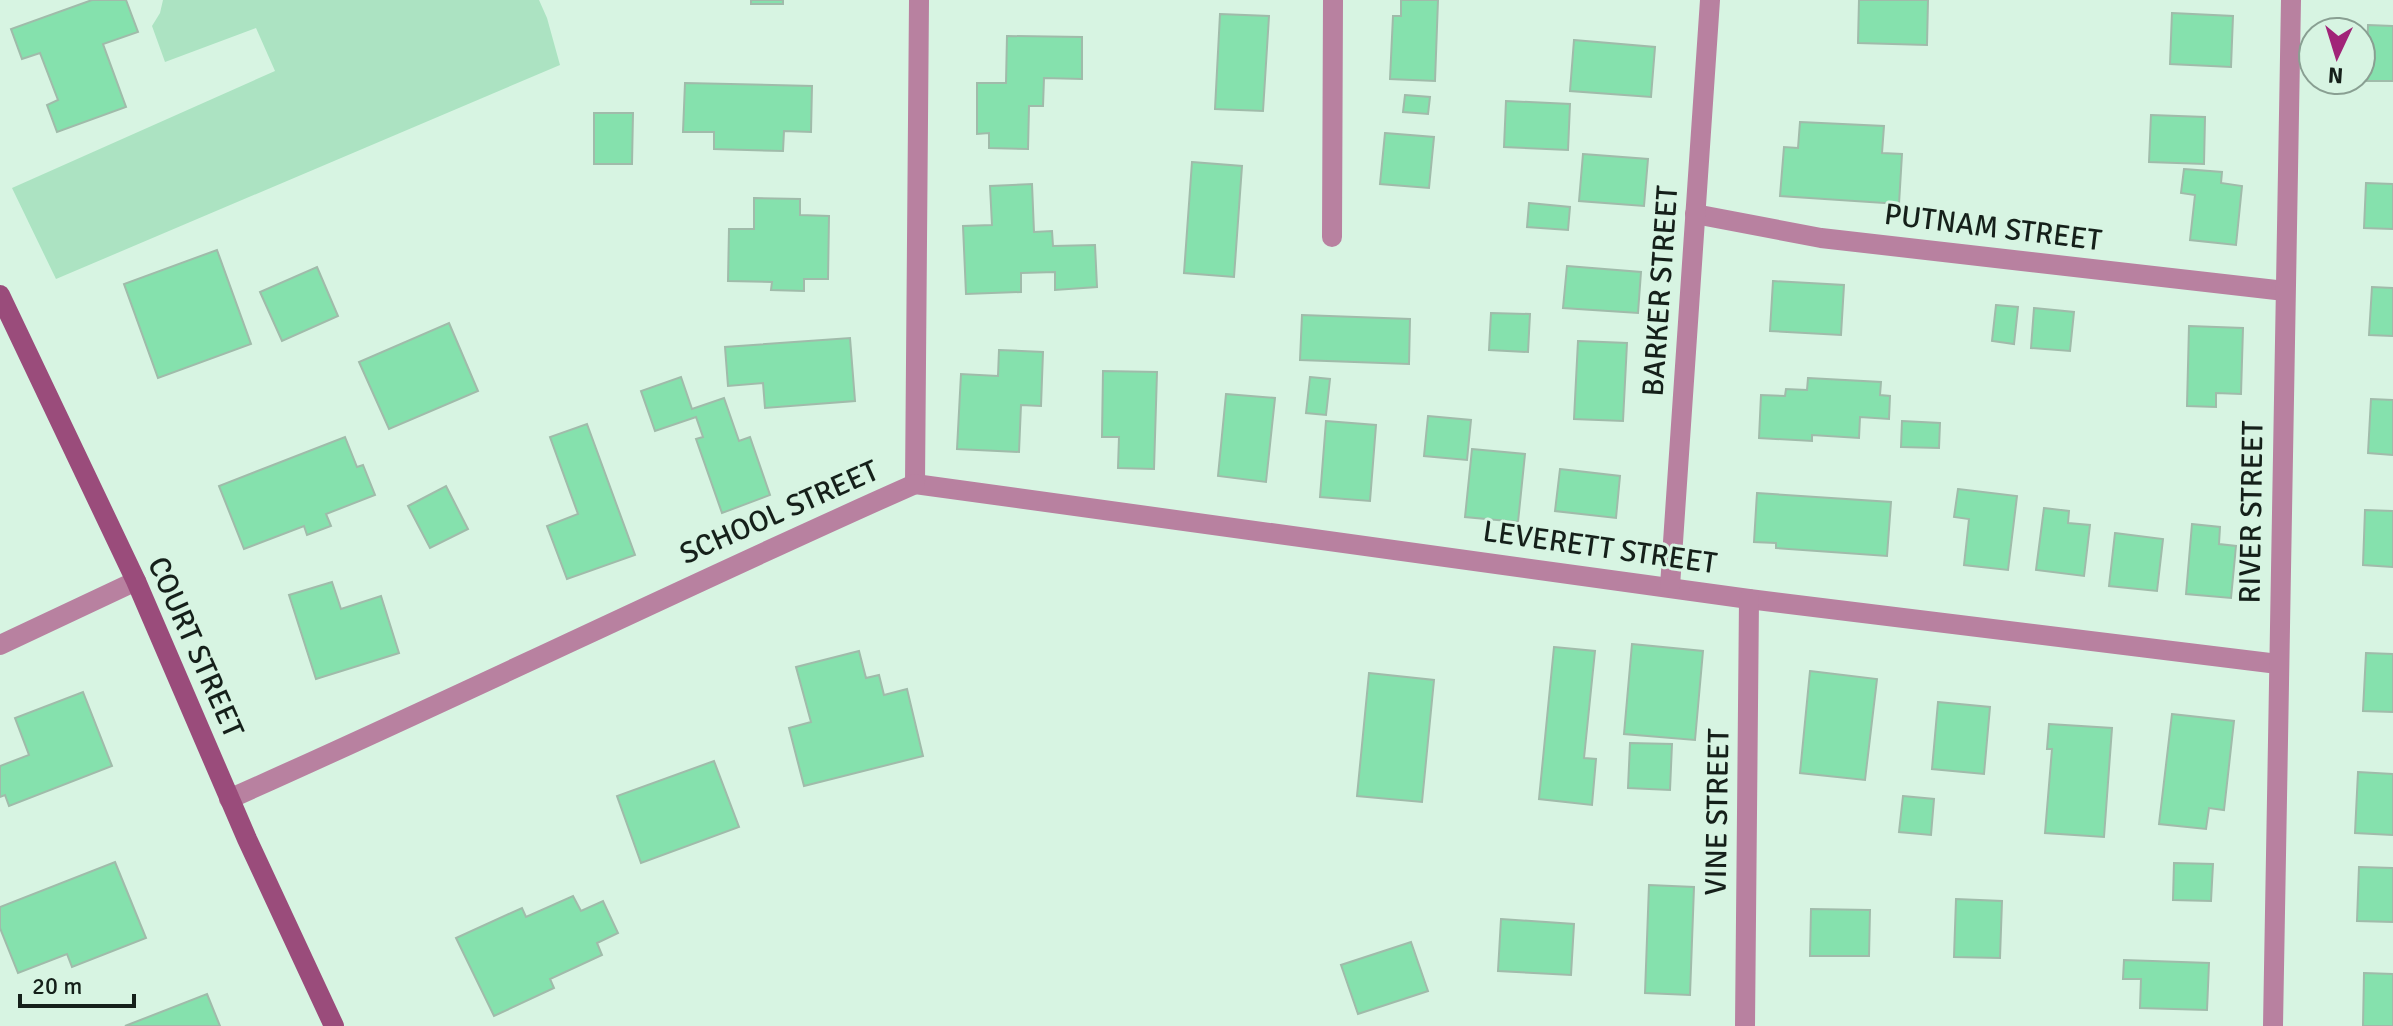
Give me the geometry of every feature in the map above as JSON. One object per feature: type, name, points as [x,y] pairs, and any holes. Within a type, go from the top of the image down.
[{"type":"main road","name":"COURT STREET","points":[[0,295],[136,581],[229,799],[334,1026]]},
{"type":"street","name":"SCHOOL STREET","points":[[229,799],[915,484],[919,0]]},
{"type":"street","points":[[1332,237],[1333,0]]},
{"type":"street","name":"BARKER STREET","points":[[1670,586],[1710,0]]},
{"type":"street","name":"RIVER STREET","points":[[2273,1026],[2291,0]]},
{"type":"street","name":"PUTNAM STREET","points":[[1695,214],[1821,238],[2285,291]]},
{"type":"street","name":"LEVERETT STREET","points":[[915,484],[1749,599],[2278,664]]},
{"type":"street","points":[[0,645],[136,581]]},
{"type":"street","name":"VINE STREET","points":[[1745,1026],[1749,599]]},
{"type":"green space","points":[[163,0],[539,0],[560,65],[56,279],[12,188],[275,71],[256,28],[165,62],[152,26]]},
{"type":"building","points":[[92,0],[126,0],[138,32],[103,44],[126,107],[57,132],[47,105],[58,100],[40,53],[22,59],[11,29]]},
{"type":"building","points":[[751,0],[783,0],[783,4],[751,4]]},
{"type":"building","points":[[1401,0],[1438,0],[1435,81],[1390,79],[1393,16],[1401,16]]},
{"type":"building","points":[[1859,0],[1928,0],[1927,45],[1858,43]]},
{"type":"building","points":[[2172,13],[2233,16],[2231,67],[2170,64]]},
{"type":"building","points":[[1220,14],[1269,16],[1263,111],[1215,109]]},
{"type":"building","points":[[2377,25],[2393,26],[2393,81],[2377,81]]},
{"type":"building","points":[[1007,36],[1082,37],[1082,79],[1044,78],[1043,106],[1029,106],[1028,149],[989,148],[989,133],[977,134],[977,83],[1006,83]]},
{"type":"building","points":[[1574,40],[1655,47],[1651,97],[1570,91]]},
{"type":"building","points":[[685,83],[812,86],[811,132],[784,131],[783,151],[714,149],[714,132],[683,132]]},
{"type":"building","points":[[1405,95],[1430,97],[1428,114],[1403,112]]},
{"type":"building","points":[[1506,101],[1570,104],[1568,150],[1504,147]]},
{"type":"building","points":[[594,113],[633,113],[632,164],[594,164]]},
{"type":"building","points":[[2151,115],[2205,117],[2204,164],[2149,162]]},
{"type":"building","points":[[1800,122],[1884,126],[1882,153],[1902,154],[1899,204],[1780,196],[1784,147],[1798,148]]},
{"type":"building","points":[[1385,133],[1434,137],[1429,188],[1380,184]]},
{"type":"building","points":[[1583,154],[1648,159],[1644,206],[1579,201]]},
{"type":"building","points":[[1192,162],[1242,166],[1234,277],[1184,273]]},
{"type":"building","points":[[2184,169],[2222,172],[2221,183],[2242,186],[2236,245],[2190,240],[2195,195],[2181,193]]},
{"type":"building","points":[[2366,183],[2393,184],[2393,229],[2364,228]]},
{"type":"building","points":[[1032,184],[1034,232],[1052,231],[1053,246],[1095,245],[1097,287],[1055,290],[1055,272],[1021,273],[1021,292],[966,294],[963,226],[992,225],[990,186]]},
{"type":"building","points":[[754,198],[800,199],[800,215],[829,216],[828,279],[804,279],[804,291],[771,290],[772,282],[728,281],[729,229],[754,229]]},
{"type":"building","points":[[1529,203],[1570,207],[1568,230],[1527,227]]},
{"type":"building","points":[[217,250],[251,344],[158,378],[124,284]]},
{"type":"building","points":[[1567,266],[1641,272],[1638,313],[1563,308]]},
{"type":"building","points":[[317,267],[338,316],[282,341],[260,292]]},
{"type":"building","points":[[1773,281],[1844,285],[1841,335],[1770,331]]},
{"type":"building","points":[[2372,287],[2393,288],[2393,336],[2369,335]]},
{"type":"building","points":[[1996,305],[2018,307],[2014,344],[1992,341]]},
{"type":"building","points":[[2034,308],[2074,312],[2070,351],[2031,348]]},
{"type":"building","points":[[1491,313],[1530,314],[1528,352],[1489,350]]},
{"type":"building","points":[[1302,315],[1410,319],[1409,364],[1300,360]]},
{"type":"building","points":[[449,323],[478,391],[389,429],[359,362]]},
{"type":"building","points":[[2189,326],[2243,328],[2241,394],[2216,393],[2216,407],[2187,406]]},
{"type":"building","points":[[850,338],[855,401],[765,408],[763,383],[728,386],[725,347]]},
{"type":"building","points":[[1578,341],[1627,343],[1623,421],[1574,419]]},
{"type":"building","points":[[999,350],[1043,352],[1041,406],[1021,405],[1019,452],[957,449],[961,374],[998,376]]},
{"type":"building","points":[[1103,371],[1157,372],[1154,469],[1118,468],[1119,437],[1102,437]]},
{"type":"building","points":[[681,377],[692,409],[724,398],[739,441],[750,437],[770,495],[722,513],[696,439],[703,437],[696,417],[655,431],[641,391]]},
{"type":"building","points":[[1310,377],[1330,379],[1326,415],[1306,413]]},
{"type":"building","points":[[1808,378],[1881,382],[1880,395],[1890,396],[1889,419],[1860,417],[1859,438],[1812,435],[1812,441],[1759,438],[1761,395],[1785,396],[1786,389],[1807,390]]},
{"type":"building","points":[[1226,394],[1275,398],[1266,482],[1218,476]]},
{"type":"building","points":[[2371,399],[2393,400],[2393,455],[2368,453]]},
{"type":"building","points":[[1428,416],[1471,420],[1467,460],[1424,456]]},
{"type":"building","points":[[1326,421],[1376,425],[1370,501],[1320,497]]},
{"type":"building","points":[[1902,421],[1940,423],[1939,448],[1901,447]]},
{"type":"building","points":[[587,424],[635,555],[567,579],[547,526],[578,514],[550,437]]},
{"type":"building","points":[[345,437],[357,467],[363,465],[375,495],[326,514],[331,526],[307,535],[304,526],[244,549],[219,486]]},
{"type":"building","points":[[1472,449],[1525,454],[1518,522],[1465,517]]},
{"type":"building","points":[[1560,469],[1620,476],[1616,518],[1555,511]]},
{"type":"building","points":[[446,486],[468,529],[430,548],[408,506]]},
{"type":"building","points":[[1958,489],[2017,496],[2008,570],[1964,565],[1969,519],[1954,517]]},
{"type":"building","points":[[1757,493],[1891,502],[1887,556],[1776,548],[1776,543],[1754,542]]},
{"type":"building","points":[[2044,508],[2069,511],[2068,523],[2090,525],[2084,576],[2036,570]]},
{"type":"building","points":[[2365,510],[2393,511],[2393,567],[2363,565]]},
{"type":"building","points":[[2192,524],[2220,527],[2219,544],[2236,546],[2231,598],[2186,594]]},
{"type":"building","points":[[2115,533],[2163,539],[2157,591],[2109,586]]},
{"type":"building","points":[[332,582],[341,609],[381,596],[399,653],[316,679],[289,595]]},
{"type":"building","points":[[1632,644],[1703,651],[1695,740],[1624,734]]},
{"type":"building","points":[[1554,647],[1595,651],[1584,758],[1596,759],[1592,805],[1539,799]]},
{"type":"building","points":[[859,651],[866,678],[879,675],[884,695],[907,689],[923,756],[804,786],[789,728],[811,722],[796,667]]},
{"type":"building","points":[[2366,653],[2393,654],[2393,712],[2363,711]]},
{"type":"building","points":[[1810,671],[1877,679],[1865,780],[1800,773]]},
{"type":"building","points":[[1369,673],[1434,680],[1422,802],[1357,796]]},
{"type":"building","points":[[83,692],[112,766],[9,806],[5,795],[0,797],[0,766],[29,755],[15,718]]},
{"type":"building","points":[[1938,702],[1990,707],[1984,774],[1932,769]]},
{"type":"building","points":[[2172,714],[2234,721],[2224,810],[2209,808],[2206,829],[2159,824]]},
{"type":"building","points":[[2049,724],[2112,728],[2104,837],[2045,833],[2052,749],[2047,749]]},
{"type":"building","points":[[1630,743],[1672,744],[1670,790],[1628,788]]},
{"type":"building","points":[[714,761],[739,827],[641,863],[617,796]]},
{"type":"building","points":[[2358,772],[2393,774],[2393,835],[2355,833]]},
{"type":"building","points":[[1903,796],[1934,799],[1931,835],[1899,832]]},
{"type":"building","points":[[115,862],[146,938],[72,967],[67,954],[18,973],[0,928],[0,907]]},
{"type":"building","points":[[2174,863],[2213,864],[2211,901],[2173,900]]},
{"type":"building","points":[[2359,867],[2393,868],[2393,922],[2357,921]]},
{"type":"building","points":[[1649,885],[1694,887],[1690,995],[1645,993]]},
{"type":"building","points":[[573,896],[581,911],[603,901],[618,933],[597,943],[602,955],[550,979],[554,988],[494,1016],[456,938],[522,908],[526,917]]},
{"type":"building","points":[[1956,899],[2002,901],[2000,958],[1954,957]]},
{"type":"building","points":[[1811,909],[1870,910],[1869,956],[1810,956]]},
{"type":"building","points":[[1501,919],[1574,924],[1571,975],[1498,971]]},
{"type":"building","points":[[1411,942],[1428,991],[1358,1014],[1341,965]]},
{"type":"building","points":[[2124,960],[2209,963],[2207,1010],[2140,1008],[2141,979],[2123,979]]},
{"type":"building","points":[[2364,973],[2393,974],[2393,1026],[2363,1026]]},
{"type":"building","points":[[207,994],[220,1026],[125,1026]]}]
